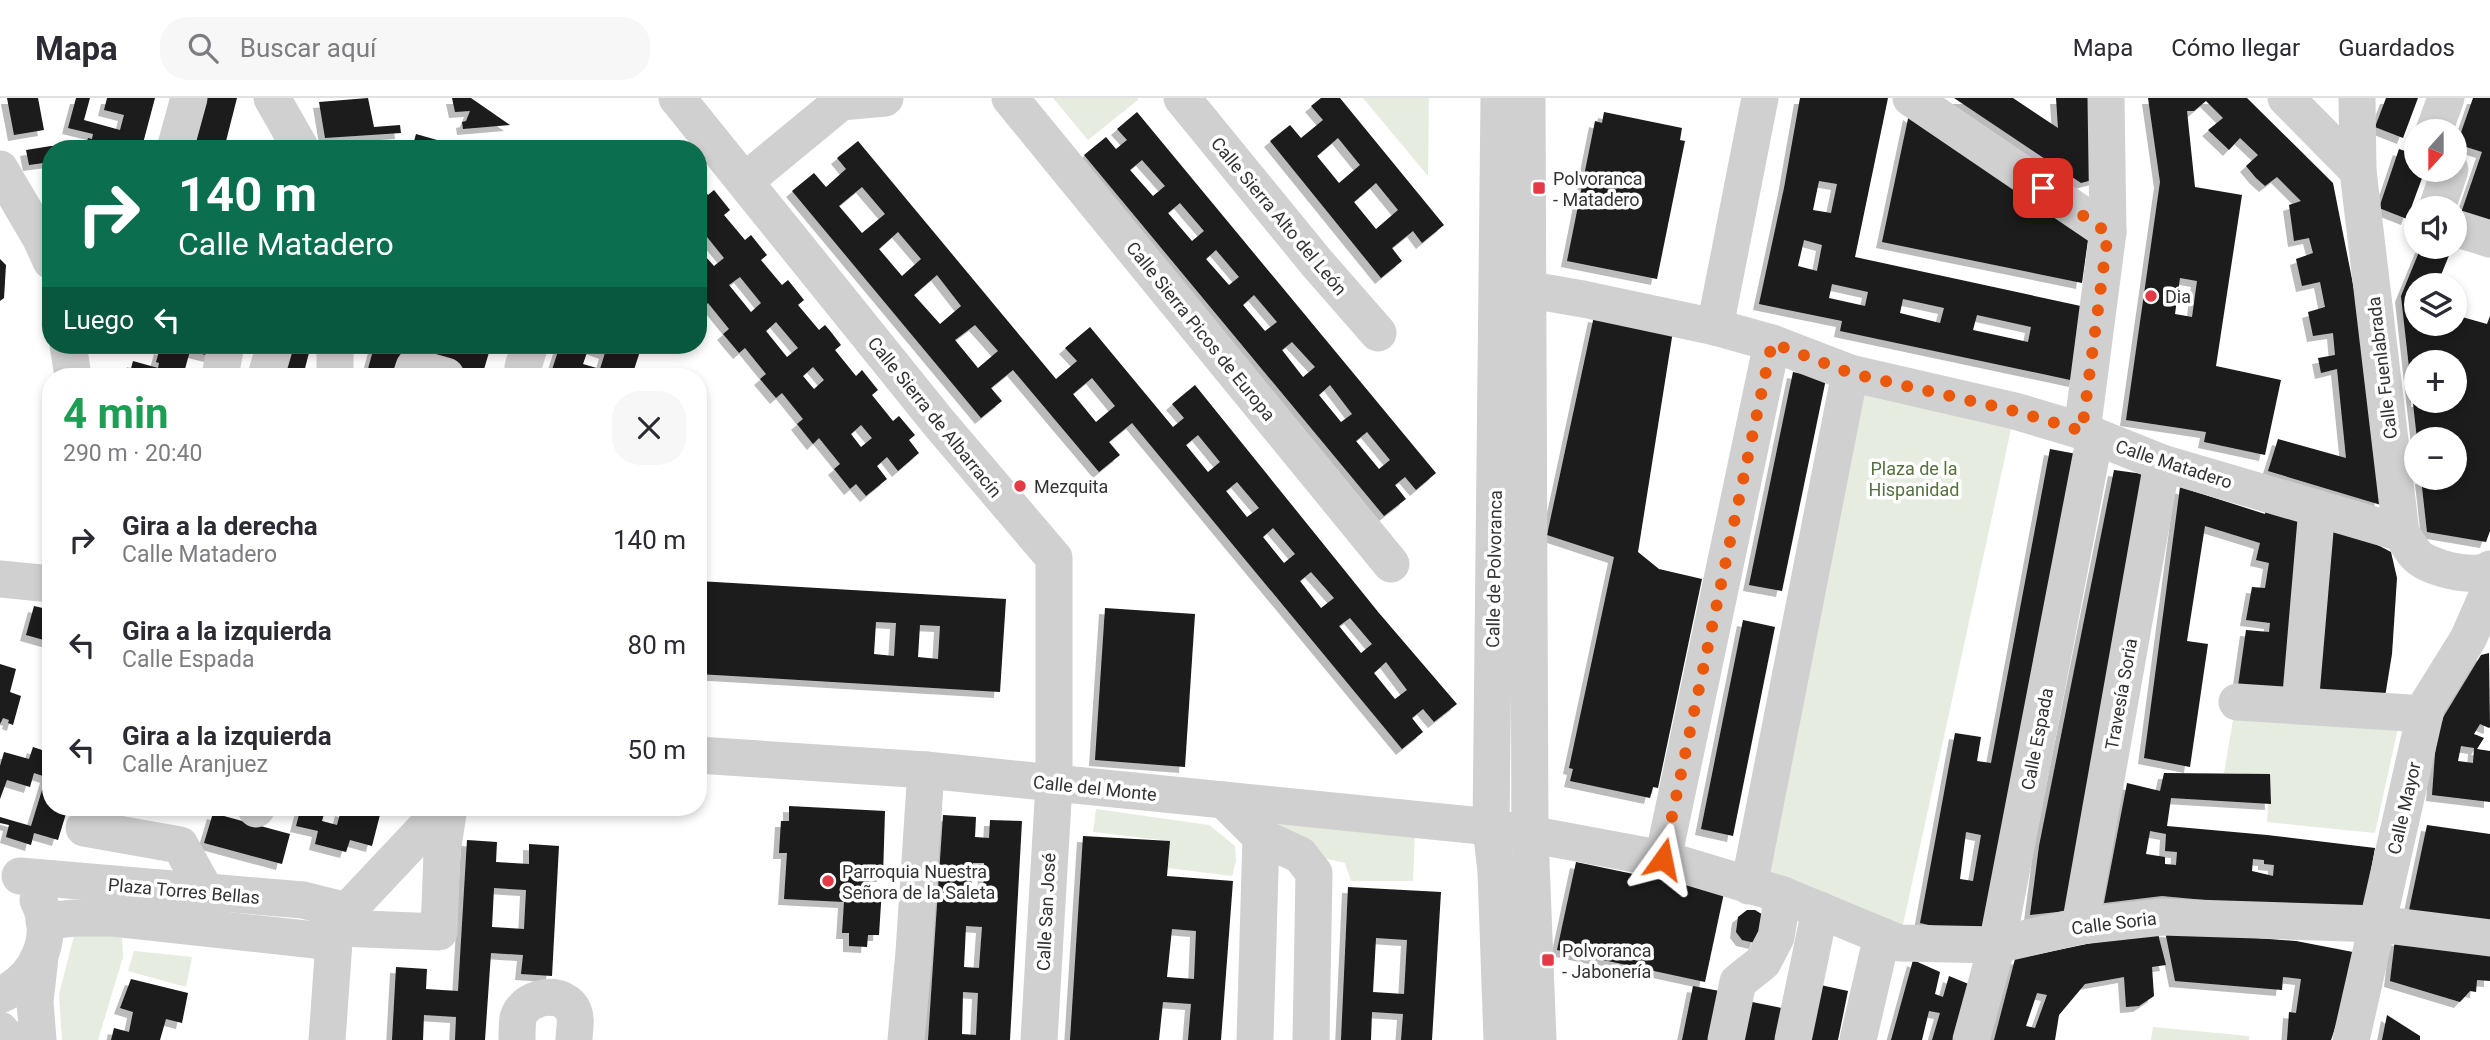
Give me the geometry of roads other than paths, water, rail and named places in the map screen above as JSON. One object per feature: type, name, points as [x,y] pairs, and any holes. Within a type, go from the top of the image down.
[{"type":"street","points":[[177,140],[189,98]]},
{"type":"street","points":[[272,98],[296,140]]},
{"type":"street","points":[[295,98],[305,140]]},
{"type":"street","name":"Calle Sierra de Albarracín","points":[[677,98],[939,423],[1054,558],[1054,784]]},
{"type":"street","points":[[745,181],[841,102],[885,98]]},
{"type":"street","name":"Calle Sierra Picos de Europa","points":[[1010,98],[1391,564]]},
{"type":"street","name":"Calle Sierra Alto del León","points":[[1182,98],[1316,262],[1378,333]]},
{"type":"street","name":"Calle de Polvoranca","points":[[1499,98],[1512,287],[1527,344],[1530,835],[1538,1040]]},
{"type":"street","name":"Calle de Polvoranca","points":[[1502,1040],[1496,872],[1491,827],[1512,287],[1527,98]]},
{"type":"street","points":[[1715,327],[1760,98]]},
{"type":"street","points":[[1911,98],[2108,233]]},
{"type":"street","name":"Calle Espada","points":[[1971,1040],[1997,945],[2089,434],[2108,233],[2106,98]]},
{"type":"street","points":[[2286,98],[2358,171]]},
{"type":"street","name":"Calle Fuenlabrada","points":[[2357,98],[2358,171],[2401,533]]},
{"type":"street","points":[[2438,119],[2446,98]]},
{"type":"street","points":[[0,169],[42,241]]},
{"type":"street","points":[[2467,232],[2490,239]]},
{"type":"street","name":"Calle Matadero","points":[[1512,287],[1715,327],[1772,343],[1850,373],[2015,411],[2089,434],[2162,463],[2401,533]]},
{"type":"street","points":[[1527,344],[1583,299]]},
{"type":"street","points":[[1663,859],[1772,343]]},
{"type":"street","points":[[1726,1040],[1738,982],[1763,962],[1776,937],[1766,891],[1850,373]]},
{"type":"street","name":"Travesía Soria","points":[[2080,926],[2162,463]]},
{"type":"street","points":[[2300,706],[2317,508]]},
{"type":"street","points":[[2401,533],[2417,556],[2436,566],[2461,573],[2485,573],[2490,569]]},
{"type":"street","points":[[0,579],[42,583]]},
{"type":"street","name":"Calle Mayor","points":[[2351,1040],[2427,705],[2483,621]]},
{"type":"street","points":[[2236,702],[2426,713]]},
{"type":"street","name":"Calle del Monte","points":[[707,756],[926,770],[1491,827],[1663,859]]},
{"type":"street","points":[[906,1040],[926,770]]},
{"type":"street","name":"Calle San José","points":[[1040,1040],[1054,784]]},
{"type":"street","points":[[1224,800],[1261,837],[1300,855],[1314,873],[1311,1040]]},
{"type":"street","points":[[327,1040],[338,935],[439,816]]},
{"type":"street","points":[[338,935],[439,932],[446,816]]},
{"type":"street","points":[[85,828],[180,845],[206,892]]},
{"type":"street","points":[[1255,1040],[1261,837]]},
{"type":"street","name":"Calle Soria","points":[[1663,859],[1820,910],[1899,943],[1997,945],[2080,926],[2162,917],[2378,924],[2490,938]]},
{"type":"street","points":[[10,870],[32,889],[40,904],[44,921],[45,939],[40,957],[36,1002],[38,1040]]},
{"type":"street","name":"Plaza Torres Bellas","points":[[10,870],[303,900],[338,935]]},
{"type":"street","points":[[1793,1040],[1820,910]]},
{"type":"street","name":"Plaza Torres Bellas","points":[[44,921],[113,918],[338,935]]},
{"type":"street","points":[[1858,1040],[1882,936]]},
{"type":"street","points":[[0,995],[13,990],[29,975],[40,957]]},
{"type":"street","points":[[517,1040],[518,1018],[525,1006],[538,997],[557,999],[569,1005],[576,1016],[574,1040]]},
{"type":"street","points":[[0,1030],[9,1040]]},
{"type":"place","name":"Polvoranca - Matadero","points":[[1539,188]]},
{"type":"place","name":"Dia","points":[[2151,296]]},
{"type":"place","name":"Mezquita","points":[[1020,486]]},
{"type":"place","name":"Parroquia Nuestra Señora de la Saleta","points":[[828,881]]},
{"type":"place","name":"Polvoranca - Jabonería","points":[[1548,960]]},
{"type":"park label","name":"Plaza de la Hispanidad","points":[[1914,478]]}]
